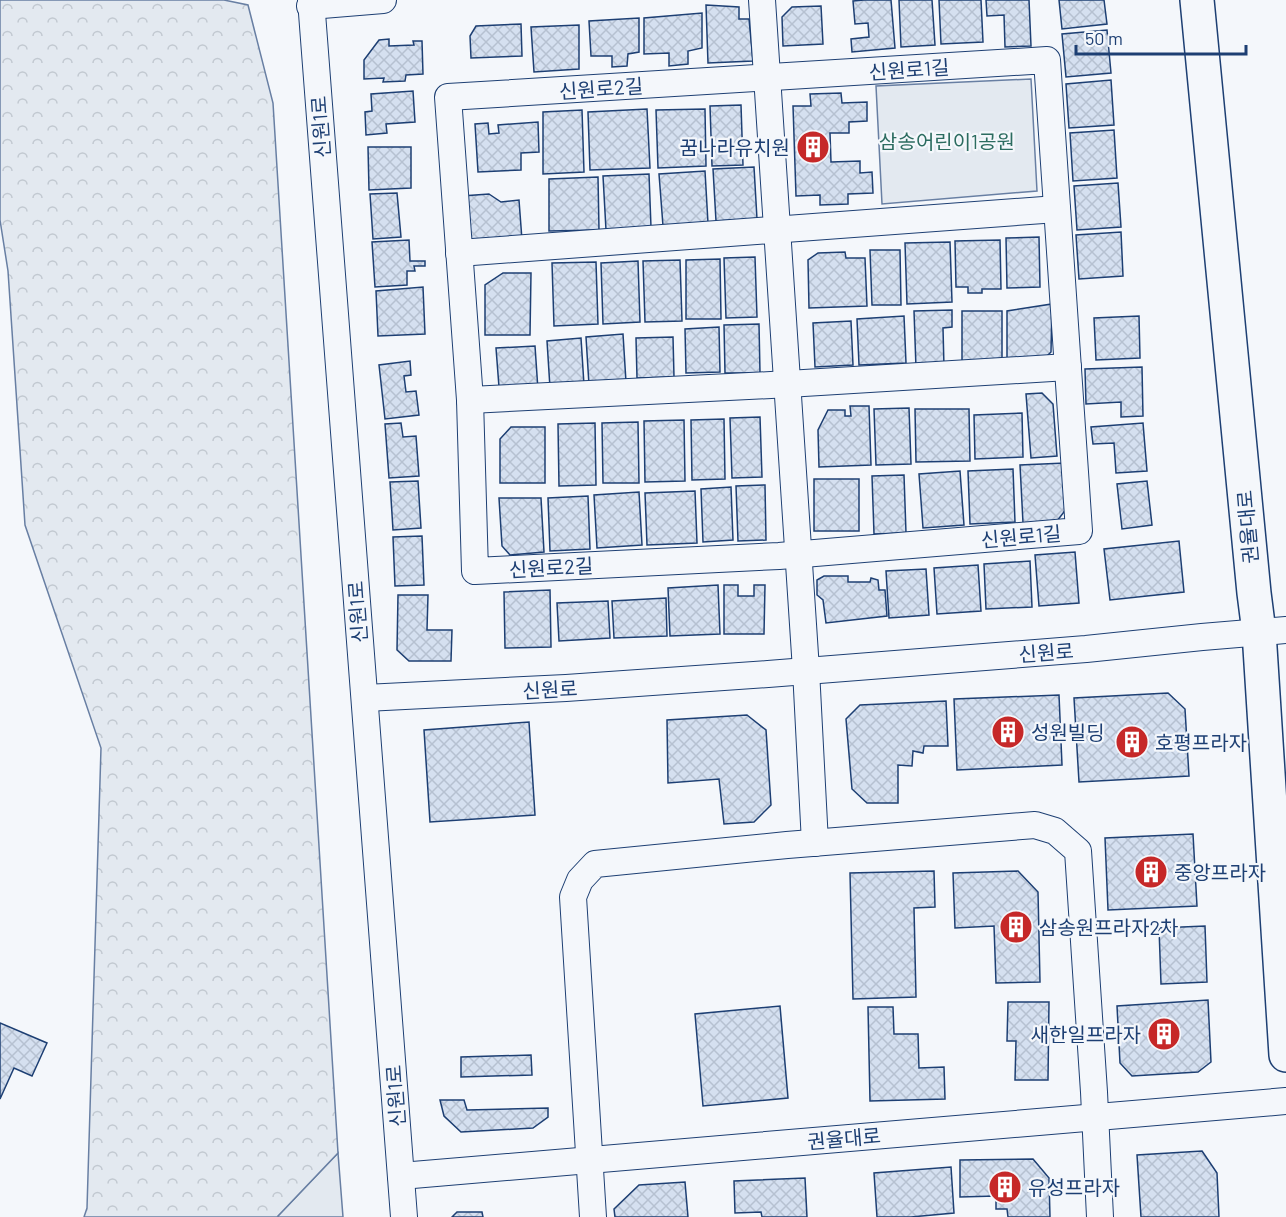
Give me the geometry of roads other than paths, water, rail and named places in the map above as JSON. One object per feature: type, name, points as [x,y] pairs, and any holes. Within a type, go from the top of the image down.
[{"type":"main road","name":"권율대로","points":[[1197,0],[1252,581],[1273,631],[1286,1054]]},
{"type":"street","name":"신원1로","points":[[383,0],[310,3],[404,1217]]},
{"type":"street","points":[[762,0],[806,670],[815,843]]},
{"type":"street","name":"신원로1길","points":[[767,77],[1047,60],[1079,531],[798,554]]},
{"type":"street","name":"신원로2길","points":[[767,77],[448,97],[470,400],[475,571],[798,554]]},
{"type":"street","points":[[459,253],[1057,209]]},
{"type":"street","points":[[470,400],[1068,367]]},
{"type":"street","name":"신원로","points":[[365,698],[566,688],[1086,650],[1273,631]]},
{"type":"street","points":[[593,1217],[573,897],[580,880],[595,864],[1035,825],[1055,831],[1078,851],[1100,1217]]},
{"type":"street","name":"권율대로","points":[[401,1176],[1286,1101]]},
{"type":"place","name":"꿈나라유치원","points":[[813,147]]},
{"type":"place","name":"성원빌딩","points":[[1008,732]]},
{"type":"place","name":"호평프라자","points":[[1132,742]]},
{"type":"place","name":"중앙프라자","points":[[1151,872]]},
{"type":"place","name":"삼송원프라자2차","points":[[1016,927]]},
{"type":"place","name":"새한일프라자","points":[[1164,1034]]},
{"type":"place","name":"유성프라자","points":[[1005,1187]]},
{"type":"park label","name":"삼송어린이1공원","points":[[947,141]]}]
